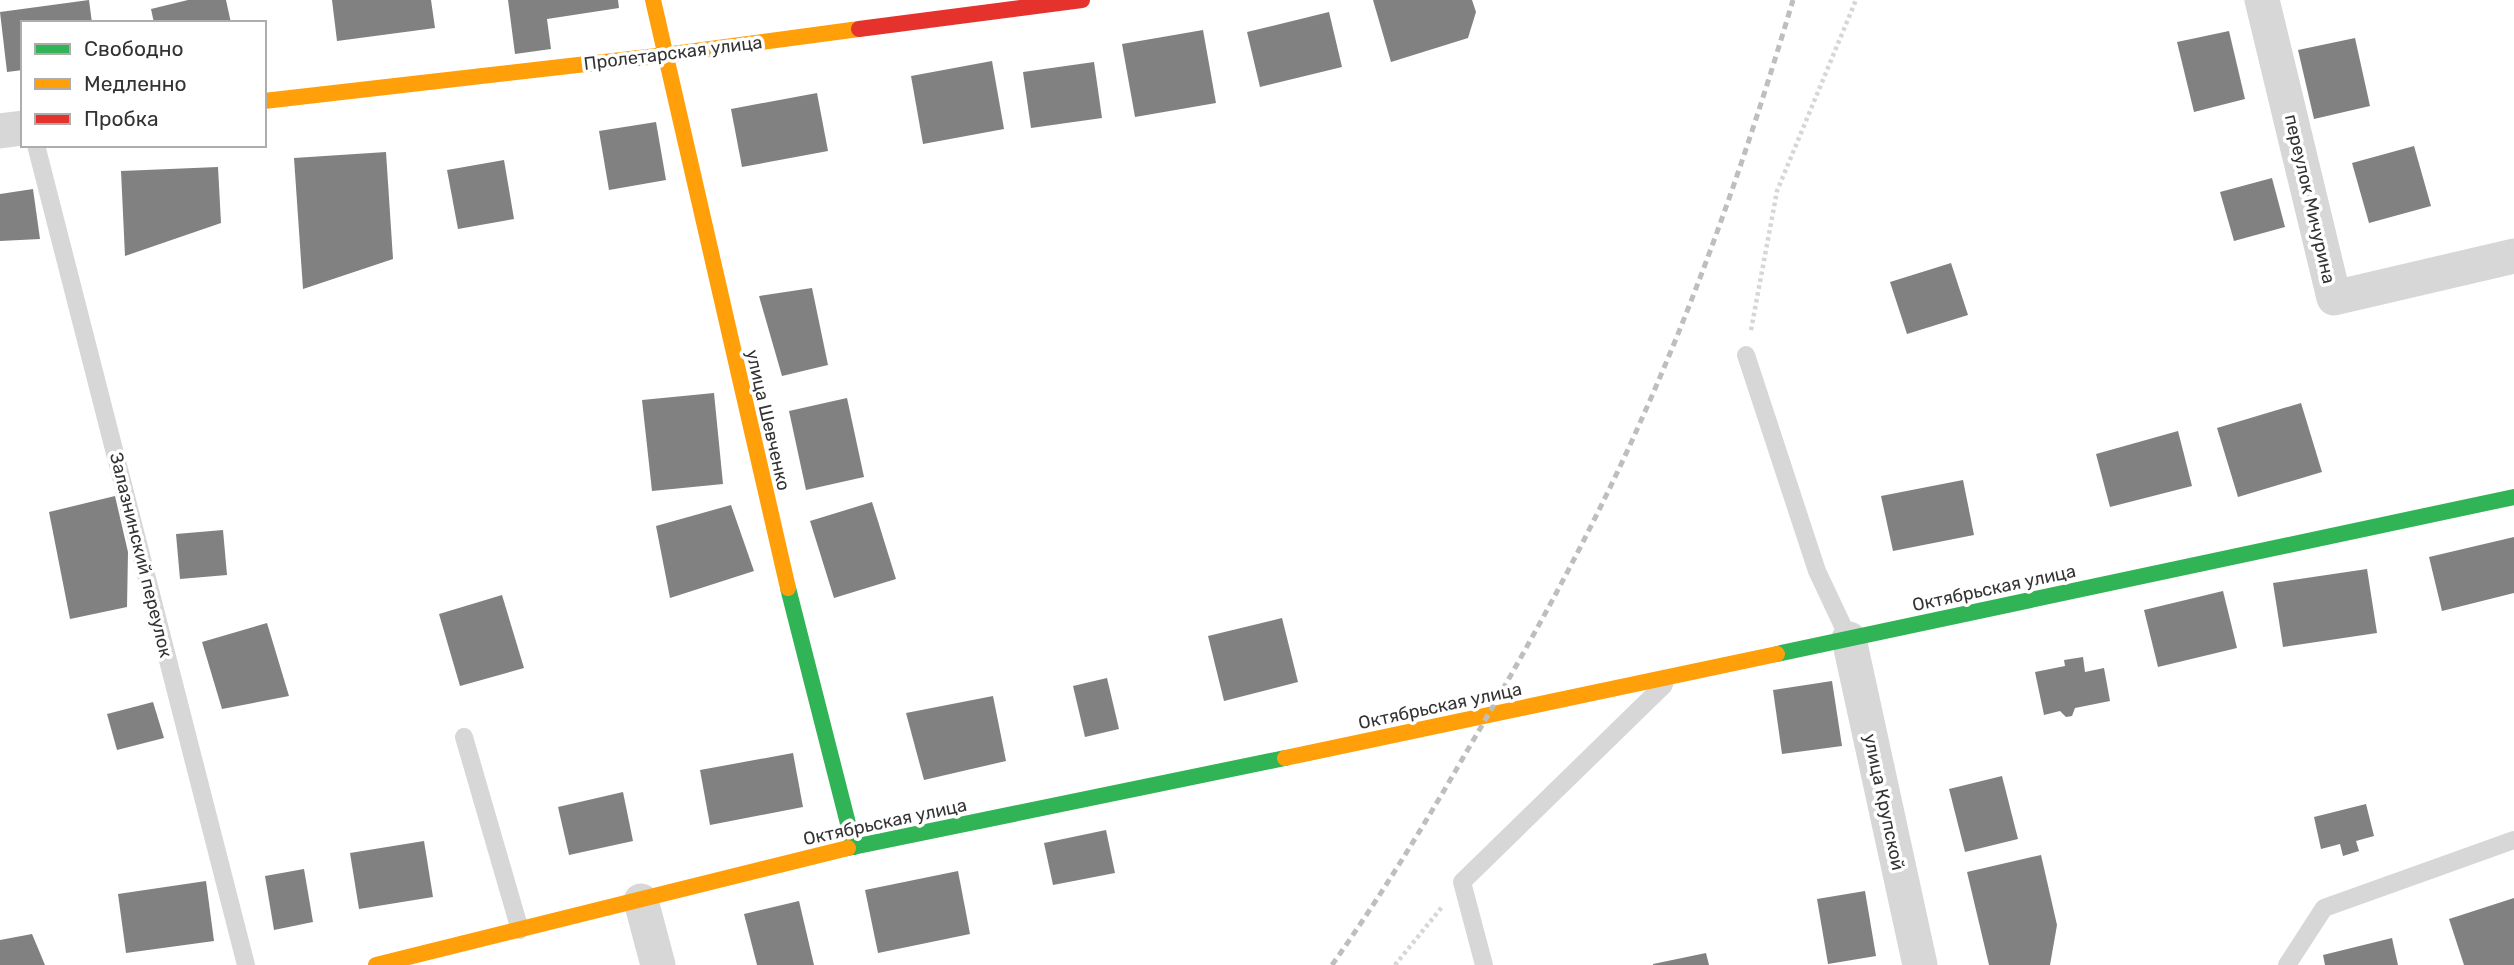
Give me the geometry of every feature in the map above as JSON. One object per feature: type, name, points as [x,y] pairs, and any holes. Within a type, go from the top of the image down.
[{"type":"street","name":"улица Шевченко","points":[[653,0],[785,578],[854,847]]},
{"type":"street","name":"Пролетарская улица","points":[[266,101],[665,55],[1082,0]]},
{"type":"street","name":"переулок Мичурина","points":[[2262,0],[2333,298],[2514,256]]},
{"type":"street","points":[[0,131],[21,128]]},
{"type":"street","name":"Октябрьская улица","points":[[376,965],[854,847],[2514,497]]},
{"type":"street","name":"улица Крупской","points":[[1849,639],[1920,965]]},
{"type":"street","points":[[641,901],[658,965]]},
{"type":"lane","name":"Залазнинский переулок","points":[[37,147],[246,965]]},
{"type":"lane","points":[[1746,355],[1817,571],[1849,639]]},
{"type":"lane","points":[[1484,965],[1462,882],[1674,676]]},
{"type":"lane","points":[[464,737],[520,930]]},
{"type":"lane","points":[[2287,965],[2324,908],[2514,840]]},
{"type":"path","points":[[1746,355],[1777,191],[1856,0]]},
{"type":"path","points":[[1395,965],[1462,882]]},
{"type":"building","points":[[89,0],[92,21],[21,21],[21,70],[7,72],[0,12]]},
{"type":"building","points":[[188,0],[226,0],[231,21],[154,21],[151,9]]},
{"type":"building","points":[[332,0],[431,0],[435,28],[337,41]]},
{"type":"building","points":[[508,0],[618,0],[619,8],[547,19],[551,49],[515,54]]},
{"type":"building","points":[[1373,0],[1472,0],[1476,12],[1468,38],[1391,62]]},
{"type":"building","points":[[1329,12],[1342,67],[1260,87],[1247,32]]},
{"type":"building","points":[[1203,30],[1216,103],[1135,117],[1122,44]]},
{"type":"building","points":[[2229,31],[2245,99],[2194,112],[2177,42]]},
{"type":"building","points":[[2355,38],[2370,106],[2314,119],[2298,50]]},
{"type":"building","points":[[992,61],[1004,129],[923,144],[911,76]]},
{"type":"building","points":[[1094,62],[1102,118],[1031,128],[1023,72]]},
{"type":"building","points":[[817,93],[828,151],[742,167],[731,109]]},
{"type":"building","points":[[656,122],[666,180],[609,190],[599,131]]},
{"type":"building","points":[[2414,146],[2431,206],[2369,223],[2352,163]]},
{"type":"building","points":[[386,152],[393,259],[303,289],[294,158]]},
{"type":"building","points":[[504,160],[514,219],[458,229],[447,170]]},
{"type":"building","points":[[218,167],[221,223],[125,256],[121,171]]},
{"type":"building","points":[[2272,178],[2285,227],[2234,241],[2220,192]]},
{"type":"building","points":[[33,189],[40,239],[0,241],[0,194]]},
{"type":"building","points":[[1951,263],[1968,315],[1907,334],[1890,282]]},
{"type":"building","points":[[812,288],[828,365],[782,376],[759,296]]},
{"type":"building","points":[[714,393],[723,484],[652,491],[642,400]]},
{"type":"building","points":[[847,398],[864,477],[806,490],[789,411]]},
{"type":"building","points":[[2301,403],[2322,472],[2238,497],[2217,428]]},
{"type":"building","points":[[2178,431],[2192,486],[2110,507],[2096,454]]},
{"type":"building","points":[[1963,480],[1974,535],[1893,551],[1881,496]]},
{"type":"building","points":[[115,496],[128,552],[127,607],[70,619],[49,512]]},
{"type":"building","points":[[872,502],[896,579],[834,598],[810,521]]},
{"type":"building","points":[[731,505],[754,571],[670,598],[656,526]]},
{"type":"building","points":[[223,530],[227,575],[180,579],[176,534]]},
{"type":"building","points":[[2514,537],[2514,593],[2442,611],[2429,557]]},
{"type":"building","points":[[2367,569],[2377,633],[2283,647],[2273,583]]},
{"type":"building","points":[[2223,591],[2237,648],[2158,667],[2144,610]]},
{"type":"building","points":[[502,595],[524,668],[460,686],[439,614]]},
{"type":"building","points":[[1282,618],[1298,682],[1224,701],[1208,636]]},
{"type":"building","points":[[267,623],[289,696],[222,709],[202,642]]},
{"type":"building","points":[[2083,657],[2085,672],[2104,668],[2110,701],[2075,708],[2072,716],[2066,717],[2060,711],[2044,715],[2035,672],[2065,666],[2064,660]]},
{"type":"building","points":[[1107,678],[1119,729],[1085,737],[1073,686]]},
{"type":"building","points":[[1832,681],[1842,746],[1782,754],[1773,690]]},
{"type":"building","points":[[993,696],[1006,761],[924,780],[906,713]]},
{"type":"building","points":[[153,702],[164,738],[117,750],[107,714]]},
{"type":"building","points":[[793,753],[803,807],[710,825],[700,770]]},
{"type":"building","points":[[2002,776],[2018,839],[1965,852],[1949,789]]},
{"type":"building","points":[[623,792],[633,841],[569,855],[558,807]]},
{"type":"building","points":[[2366,804],[2374,836],[2356,841],[2359,851],[2343,856],[2340,844],[2321,849],[2314,817]]},
{"type":"building","points":[[1106,830],[1115,873],[1053,885],[1044,843]]},
{"type":"building","points":[[424,841],[433,897],[359,909],[350,853]]},
{"type":"building","points":[[2041,855],[2057,925],[2050,965],[1989,965],[1967,872]]},
{"type":"building","points":[[304,869],[313,922],[274,930],[265,876]]},
{"type":"building","points":[[958,871],[970,934],[878,953],[865,890]]},
{"type":"building","points":[[206,881],[214,941],[126,953],[118,894]]},
{"type":"building","points":[[1865,891],[1876,956],[1828,964],[1817,899]]},
{"type":"building","points":[[2514,898],[2514,965],[2464,965],[2449,919]]},
{"type":"building","points":[[799,901],[814,965],[757,965],[744,914]]},
{"type":"building","points":[[32,934],[45,965],[0,965],[0,940]]},
{"type":"building","points":[[2392,938],[2398,965],[2325,965],[2323,955]]},
{"type":"building","points":[[1706,953],[1709,965],[1653,965],[1653,964]]},
{"type":"railway","points":[[1332,965],[1435,806],[1537,628],[1603,502],[1665,365],[1706,263],[1743,158],[1793,0]]},
{"type":"traffic: fast","points":[[1777,654],[2514,497]]},
{"type":"traffic: fast","points":[[788,588],[854,847]]},
{"type":"traffic: fast","points":[[848,848],[1285,758]]},
{"type":"traffic: slow","points":[[653,0],[788,588]]},
{"type":"traffic: slow","points":[[266,101],[665,55],[859,29]]},
{"type":"traffic: slow","points":[[1285,758],[1777,654]]},
{"type":"traffic: slow","points":[[376,965],[848,848]]},
{"type":"traffic: jam","points":[[859,29],[1082,0]]}]
